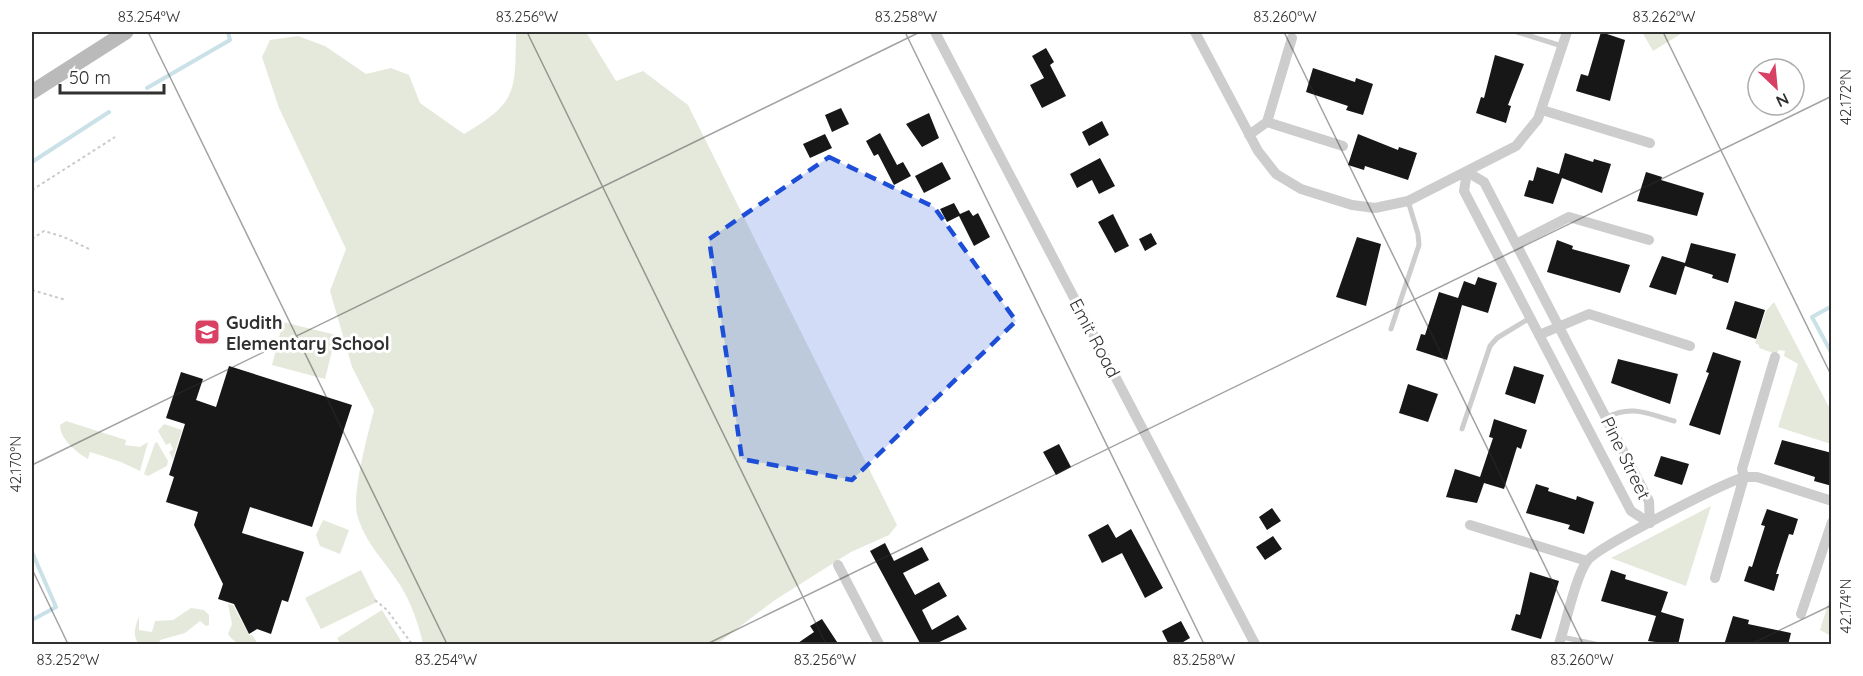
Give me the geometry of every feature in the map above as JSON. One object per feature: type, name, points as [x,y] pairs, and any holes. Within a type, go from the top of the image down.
[{"type":"main road","points":[[32,92],[126,32]]},
{"type":"street","name":"Emit Road","points":[[935,32],[1255,645]]},
{"type":"street","points":[[1195,32],[1249,135],[1266,163],[1276,174],[1300,189],[1363,207],[1390,207],[1408,201],[1516,146],[1529,134],[1542,110],[1567,32]]},
{"type":"street","points":[[1249,135],[1267,122],[1292,38]]},
{"type":"street","points":[[1542,110],[1650,143]]},
{"type":"street","points":[[1267,122],[1343,146]]},
{"type":"street","name":"Pine Street","points":[[1467,172],[1484,182],[1649,501],[1650,523],[1631,511],[1508,276],[1464,191],[1467,172]]},
{"type":"street","points":[[1516,244],[1569,217],[1649,240]]},
{"type":"street","points":[[1508,276],[1527,266]]},
{"type":"street","points":[[1539,335],[1589,314],[1690,346]]},
{"type":"street","points":[[1714,578],[1744,477],[1742,469],[1775,357]]},
{"type":"street","points":[[1596,444],[1615,435]]},
{"type":"street","points":[[1560,641],[1587,561],[1599,550],[1650,523],[1744,477],[1757,477],[1832,501]]},
{"type":"street","points":[[1801,614],[1832,522]]},
{"type":"street","points":[[1470,525],[1587,561]]},
{"type":"street","points":[[838,565],[879,645]]},
{"type":"lane","points":[[1517,32],[1562,46]]},
{"type":"lane","points":[[1391,329],[1419,245],[1408,201]]},
{"type":"lane","points":[[1461,429],[1490,346],[1497,338],[1530,318]]},
{"type":"lane","points":[[1606,418],[1619,410],[1639,411],[1674,421]]},
{"type":"lane","points":[[1560,641],[1595,645]]},
{"type":"path","points":[[32,190],[115,137]]},
{"type":"path","points":[[32,239],[44,231],[89,249]]},
{"type":"path","points":[[32,290],[66,300]]},
{"type":"path","points":[[375,600],[387,610],[412,645]]},
{"type":"highlighted area","points":[[829,157],[934,207],[1016,321],[852,480],[742,459],[709,239]]},
{"type":"shaded area","points":[[516,32],[586,32],[616,81],[643,71],[688,105],[897,525],[889,535],[851,552],[775,600],[717,644],[423,644],[414,614],[404,592],[360,524],[356,504],[357,491],[361,462],[374,410],[352,367],[330,291],[346,249],[279,108],[262,57],[270,40],[298,36],[325,46],[366,74],[391,68],[409,75],[420,103],[464,134],[495,113],[510,94],[515,69]]},
{"type":"shaded area","points":[[1642,32],[1684,32],[1653,51]]},
{"type":"shaded area","points":[[1774,302],[1831,411],[1831,444],[1778,427],[1798,364],[1784,356],[1785,351],[1779,350],[1776,354],[1759,348],[1759,345],[1755,343],[1766,311]]},
{"type":"shaded area","points":[[283,322],[336,335],[325,379],[272,365]]},
{"type":"shaded area","points":[[66,421],[126,440],[125,445],[140,447],[148,442],[140,471],[90,452],[88,459],[83,456],[70,445],[63,435],[60,425]]},
{"type":"shaded area","points":[[164,424],[182,430],[173,459],[169,452],[173,449],[170,443],[166,445],[158,431]]},
{"type":"shaded area","points":[[157,442],[168,461],[167,466],[148,476],[144,474]]},
{"type":"shaded area","points":[[1711,506],[1686,586],[1611,558]]},
{"type":"shaded area","points":[[323,520],[349,530],[340,554],[320,546],[316,535]]},
{"type":"shaded area","points":[[361,570],[377,602],[321,629],[305,598]]},
{"type":"shaded area","points":[[1831,594],[1831,636],[1820,630]]},
{"type":"shaded area","points":[[228,604],[233,605],[249,635],[252,635],[258,644],[238,643],[228,634],[232,624]]},
{"type":"shaded area","points":[[191,608],[204,610],[209,615],[209,625],[206,626],[200,621],[185,633],[160,640],[159,644],[139,644],[135,638],[139,617],[139,630],[152,632],[155,621],[173,620]]},
{"type":"shaded area","points":[[382,610],[403,644],[341,644],[337,638]]},
{"type":"building","points":[[1601,32],[1625,40],[1610,101],[1576,91],[1581,74],[1588,76]]},
{"type":"building","points":[[1046,48],[1054,62],[1050,65],[1066,96],[1042,108],[1030,85],[1044,78],[1032,56]]},
{"type":"building","points":[[1495,55],[1524,64],[1508,105],[1511,106],[1506,123],[1476,113],[1481,97],[1484,98]]},
{"type":"building","points":[[1313,68],[1355,82],[1356,78],[1373,84],[1363,115],[1346,110],[1348,106],[1306,92]]},
{"type":"building","points":[[841,108],[849,124],[832,132],[825,115]]},
{"type":"building","points":[[929,113],[939,138],[922,147],[906,124]]},
{"type":"building","points":[[1102,121],[1109,135],[1089,146],[1082,132]]},
{"type":"building","points":[[880,133],[897,165],[903,162],[911,176],[894,185],[878,154],[874,156],[866,141]]},
{"type":"building","points":[[825,134],[832,148],[810,158],[803,144]]},
{"type":"building","points":[[1358,134],[1398,150],[1399,147],[1417,153],[1408,180],[1365,166],[1364,170],[1348,165]]},
{"type":"building","points":[[1565,153],[1593,162],[1594,159],[1611,164],[1602,193],[1562,178],[1553,204],[1524,196],[1529,180],[1533,181],[1537,167],[1559,174]]},
{"type":"building","points":[[1100,158],[1115,186],[1099,194],[1092,180],[1077,188],[1070,174]]},
{"type":"building","points":[[942,162],[951,179],[924,193],[915,176]]},
{"type":"building","points":[[1646,172],[1662,177],[1661,180],[1704,193],[1697,216],[1637,201]]},
{"type":"building","points":[[954,203],[960,214],[969,210],[973,216],[978,213],[990,237],[974,246],[959,216],[947,222],[940,209]]},
{"type":"building","points":[[1113,214],[1129,246],[1115,253],[1098,222]]},
{"type":"building","points":[[1151,233],[1157,244],[1145,251],[1139,239]]},
{"type":"building","points":[[1357,237],[1381,244],[1366,306],[1336,297]]},
{"type":"building","points":[[1557,240],[1573,246],[1572,249],[1630,265],[1620,293],[1547,272]]},
{"type":"building","points":[[1691,243],[1736,254],[1728,283],[1712,278],[1713,275],[1685,266],[1676,295],[1649,287],[1662,256],[1685,263]]},
{"type":"building","points":[[1478,277],[1497,283],[1488,313],[1462,305],[1447,360],[1416,350],[1421,334],[1425,335],[1439,292],[1458,298],[1464,281],[1475,285]]},
{"type":"building","points":[[1735,301],[1765,310],[1756,339],[1726,329]]},
{"type":"building","points":[[1713,352],[1741,361],[1720,435],[1689,425],[1709,373],[1706,372]]},
{"type":"building","points":[[1618,359],[1678,374],[1670,404],[1611,383]]},
{"type":"building","points":[[229,366],[352,405],[312,527],[250,507],[242,533],[304,552],[288,602],[282,600],[271,634],[257,629],[249,634],[234,604],[218,599],[223,584],[194,525],[198,512],[166,502],[174,477],[169,475],[185,424],[166,418],[181,372],[203,379],[196,400],[216,407]]},
{"type":"building","points":[[1514,366],[1544,375],[1535,404],[1505,394]]},
{"type":"building","points":[[1408,384],[1438,394],[1428,422],[1399,413]]},
{"type":"building","points":[[1494,419],[1527,430],[1521,449],[1517,447],[1504,489],[1484,483],[1477,503],[1446,497],[1455,469],[1480,477],[1493,438],[1489,437]]},
{"type":"building","points":[[1782,440],[1832,453],[1832,486],[1814,481],[1815,477],[1774,464]]},
{"type":"building","points":[[1059,444],[1071,467],[1056,475],[1043,452]]},
{"type":"building","points":[[1661,456],[1689,464],[1682,485],[1654,476]]},
{"type":"building","points":[[1536,484],[1549,488],[1548,491],[1576,500],[1577,496],[1594,502],[1584,534],[1568,529],[1570,525],[1526,513]]},
{"type":"building","points":[[1272,508],[1281,521],[1267,530],[1259,517]]},
{"type":"building","points":[[1767,509],[1798,519],[1793,535],[1789,534],[1776,574],[1779,574],[1774,591],[1744,581],[1749,566],[1752,567],[1765,526],[1761,525]]},
{"type":"building","points":[[1108,524],[1116,538],[1131,529],[1163,588],[1145,598],[1122,553],[1102,563],[1088,535]]},
{"type":"building","points":[[1273,536],[1282,549],[1265,560],[1256,547]]},
{"type":"building","points":[[885,543],[894,561],[922,547],[929,560],[903,573],[915,595],[939,582],[947,596],[922,610],[932,630],[958,615],[967,629],[933,645],[921,645],[870,551]]},
{"type":"building","points":[[1611,570],[1626,575],[1625,579],[1668,592],[1661,612],[1684,619],[1678,645],[1648,641],[1656,616],[1601,601]]},
{"type":"building","points":[[1530,572],[1559,581],[1541,639],[1511,630],[1516,614],[1520,615]]},
{"type":"building","points":[[1733,616],[1749,620],[1748,624],[1791,633],[1788,645],[1724,645]]},
{"type":"building","points":[[822,619],[839,645],[795,645],[814,632],[810,626]]},
{"type":"building","points":[[1181,621],[1190,638],[1178,645],[1169,645],[1162,631]]},
{"type":"waterway","points":[[147,88],[230,40],[228,32]]},
{"type":"waterway","points":[[32,162],[109,112]]},
{"type":"waterway","points":[[1832,306],[1812,317],[1832,354]]},
{"type":"waterway","points":[[32,552],[56,607],[32,620]]},
{"type":"place","name":"Gudith Elementary School","points":[[207,332]]}]
